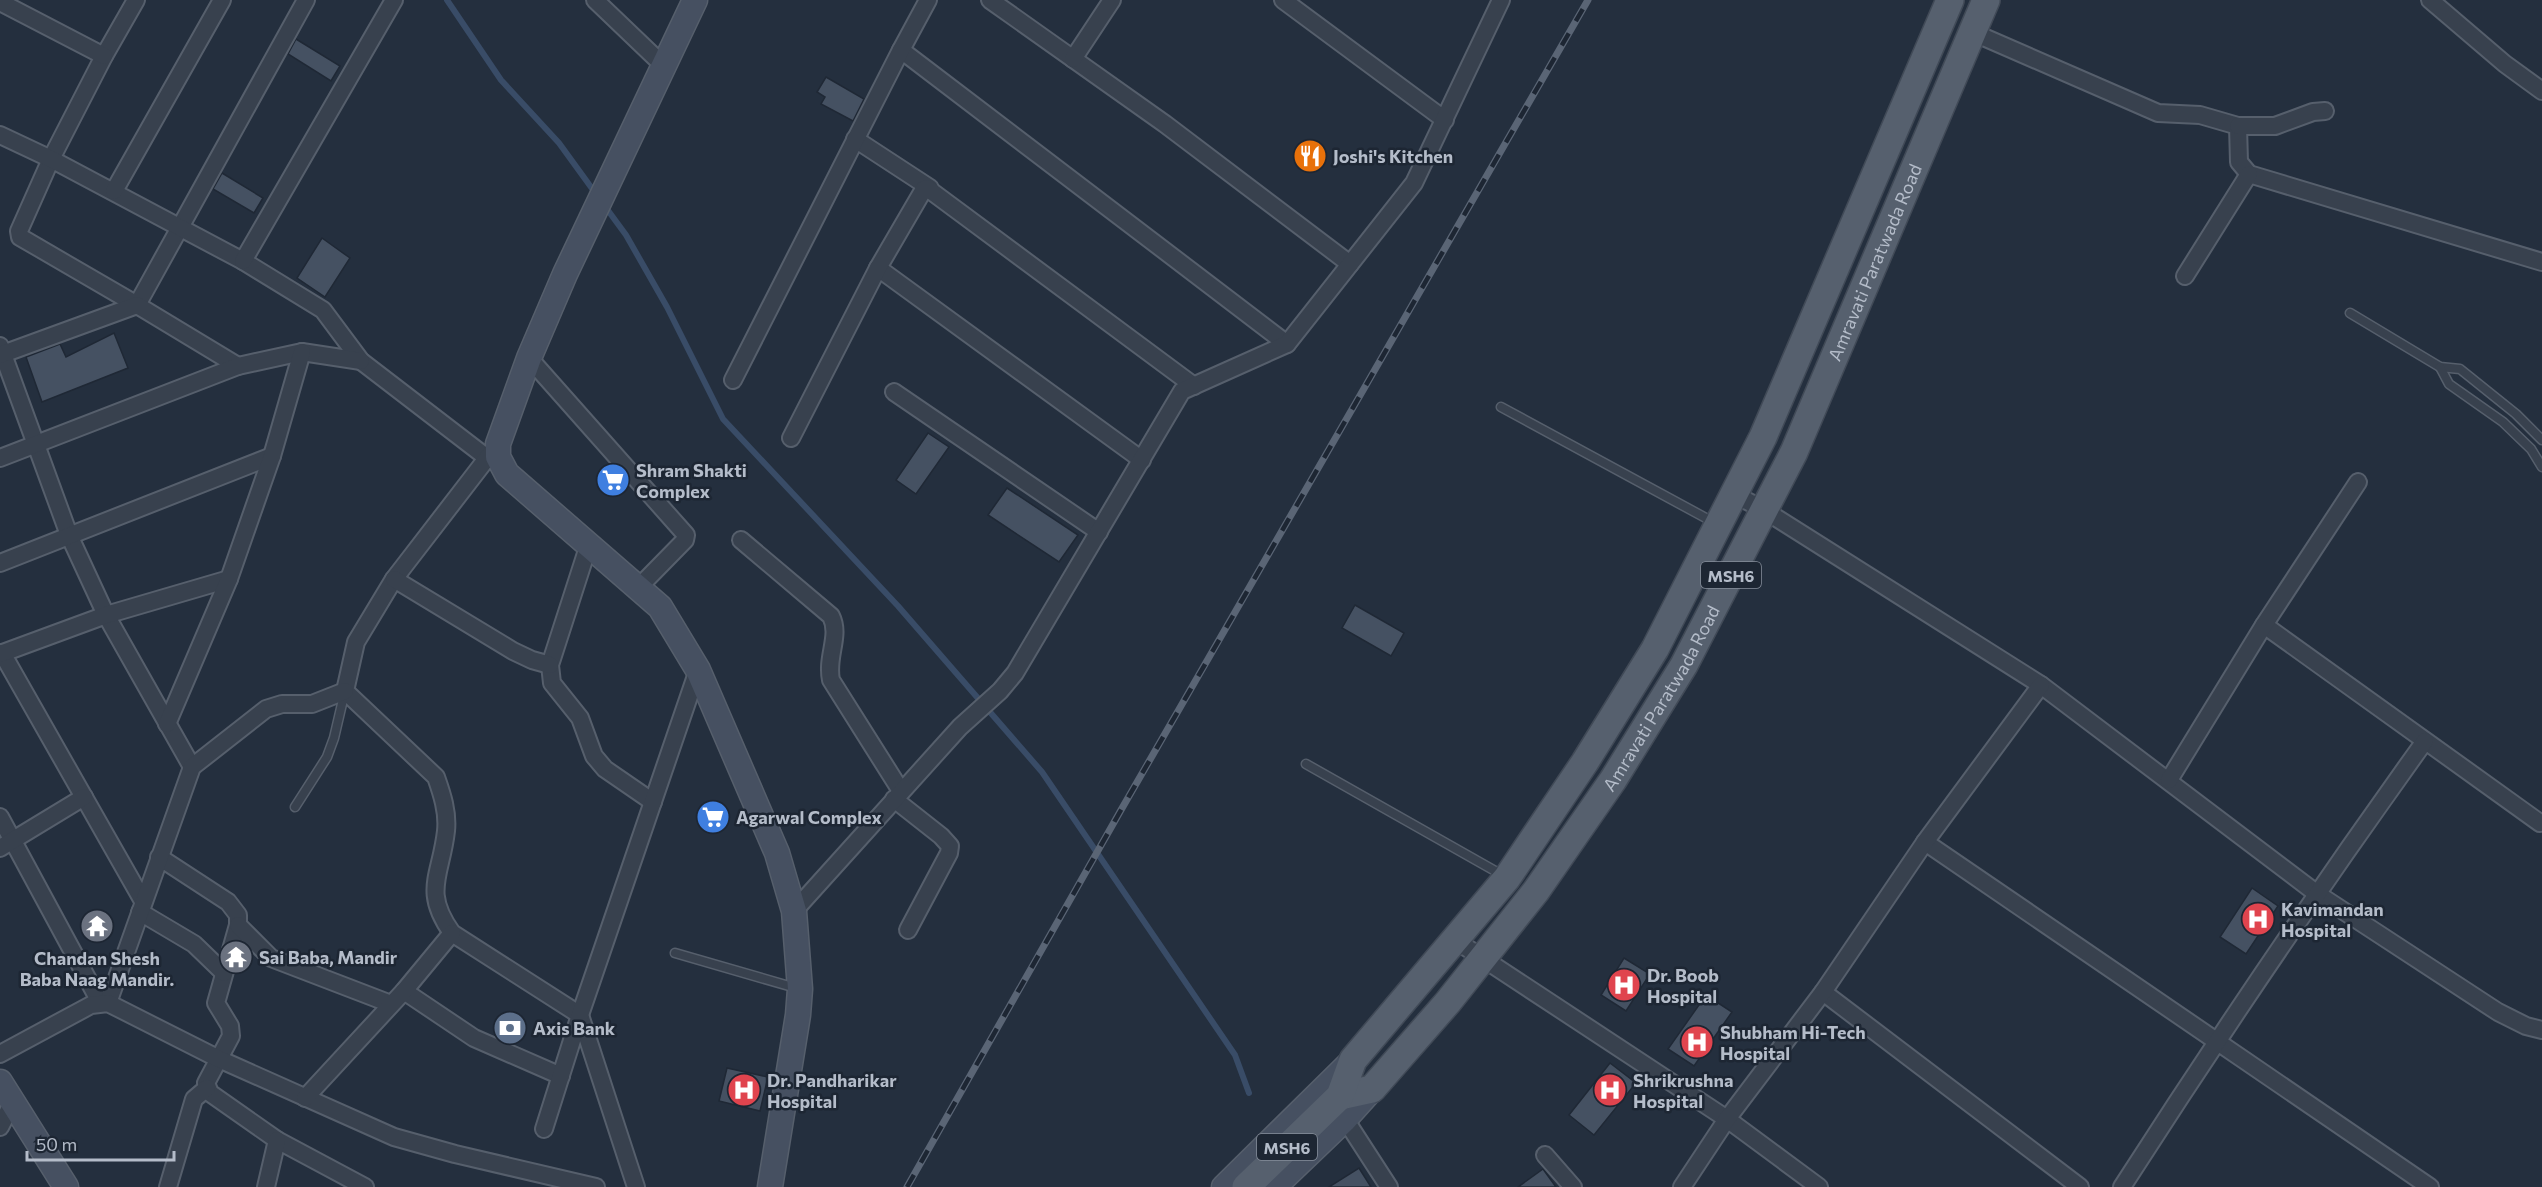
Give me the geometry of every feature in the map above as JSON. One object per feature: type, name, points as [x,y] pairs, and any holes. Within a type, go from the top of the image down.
[{"type":"main road","name":"MSH6","points":[[1246,1187],[1338,1107],[1353,1060],[1507,878],[1585,762],[1655,648],[1763,437],[1950,0]]},
{"type":"main road","name":"Amravati Paratwada Road","points":[[1338,1107],[1372,1089],[1483,958],[1536,891],[1613,780],[1684,665],[1794,452],[1986,0]]},
{"type":"street","points":[[136,0],[104,56],[51,159],[20,223],[20,237],[238,366]]},
{"type":"street","points":[[114,191],[222,0]]},
{"type":"street","points":[[192,767],[106,615],[69,535],[1,351],[137,305],[306,0]]},
{"type":"street","points":[[243,261],[394,0]]},
{"type":"street","points":[[595,0],[664,66]]},
{"type":"street","points":[[345,691],[356,642],[394,579],[492,451],[565,274],[695,0]]},
{"type":"street","points":[[733,380],[928,0]]},
{"type":"street","points":[[990,0],[1165,124],[1350,264]]},
{"type":"street","points":[[1073,59],[1112,0]]},
{"type":"street","points":[[1283,0],[1445,120]]},
{"type":"street","points":[[794,911],[960,726],[1000,691],[1015,673],[1182,391],[1287,344],[1414,183],[1501,0]]},
{"type":"street","points":[[2430,0],[2505,64],[2542,91]]},
{"type":"street","points":[[0,2],[104,56]]},
{"type":"street","points":[[1972,32],[2158,113],[2200,115],[2238,126],[2275,126],[2313,112],[2325,111]]},
{"type":"street","points":[[901,50],[1287,344]]},
{"type":"street","points":[[2238,126],[2239,162],[2249,174],[2541,258]]},
{"type":"street","points":[[0,136],[114,191],[243,261],[323,310],[361,361],[492,451],[507,474],[660,607],[698,670],[777,853],[794,911],[800,989],[798,1014],[770,1187]]},
{"type":"street","points":[[855,139],[930,189],[1194,386]]},
{"type":"street","points":[[2185,276],[2249,174]]},
{"type":"street","points":[[790,438],[878,268],[924,189],[930,189]]},
{"type":"street","points":[[878,268],[1142,460]]},
{"type":"street","points":[[0,458],[238,366],[302,352],[361,361]]},
{"type":"street","points":[[167,724],[229,579],[272,456],[302,352]]},
{"type":"street","points":[[529,358],[686,535],[685,540],[638,588]]},
{"type":"street","points":[[894,392],[1099,532]]},
{"type":"street","points":[[0,563],[272,456]]},
{"type":"street","points":[[2169,780],[2264,625],[2358,482]]},
{"type":"street","points":[[1734,494],[1764,510],[2041,685],[2316,893],[2498,1012],[2526,1026],[2542,1030]]},
{"type":"street","points":[[741,540],[831,616],[836,632],[828,668],[831,680],[898,795],[950,846],[949,853],[908,930]]},
{"type":"street","points":[[589,544],[550,665],[552,683],[580,718],[594,756],[605,769],[653,802]]},
{"type":"street","points":[[224,973],[194,944],[142,907],[84,797],[1,654],[106,615],[229,579]]},
{"type":"street","points":[[394,579],[513,651],[550,665]]},
{"type":"street","points":[[2264,625],[2540,823]]},
{"type":"street","points":[[544,1129],[580,1015],[698,670]]},
{"type":"street","points":[[1682,1187],[1728,1119],[1823,992],[1925,842],[2041,685]]},
{"type":"street","points":[[104,1003],[142,907],[192,767],[266,709],[282,704],[312,704],[345,691]]},
{"type":"street","points":[[345,691],[436,777],[443,795],[446,830],[434,891],[441,918],[452,933],[580,1015],[636,1187]]},
{"type":"street","points":[[2122,1187],[2216,1041],[2316,893],[2425,741]]},
{"type":"street","points":[[6,845],[84,797]]},
{"type":"street","points":[[0,817],[6,845],[104,1003],[219,1059],[394,1137],[532,1180],[596,1187]]},
{"type":"street","points":[[1925,842],[2430,1187]]},
{"type":"street","points":[[159,857],[228,902],[238,915],[238,925],[216,1004],[232,1030],[206,1083],[210,1093],[277,1140],[363,1186]]},
{"type":"street","points":[[238,925],[271,958],[391,1004]]},
{"type":"street","points":[[305,1098],[404,991],[452,933]]},
{"type":"street","points":[[1455,940],[1728,1119],[1819,1187]]},
{"type":"street","points":[[404,991],[474,1038],[561,1076]]},
{"type":"street","points":[[1823,992],[2080,1187]]},
{"type":"street","points":[[0,1054],[91,1005],[104,1003]]},
{"type":"street","name":"MSH6","points":[[1224,1187],[1353,1060]]},
{"type":"street","points":[[0,1082],[66,1187]]},
{"type":"street","points":[[168,1187],[194,1099],[207,1088]]},
{"type":"street","points":[[0,1127],[12,1104]]},
{"type":"street","points":[[1338,1107],[1389,1187]]},
{"type":"street","name":"MSH6","points":[[1274,1187],[1338,1107]]},
{"type":"street","points":[[266,1187],[277,1140]]},
{"type":"street","points":[[1545,1155],[1573,1187]]},
{"type":"lane","points":[[2350,314],[2440,367],[2460,369],[2516,414],[2542,440]]},
{"type":"lane","points":[[2440,367],[2449,384],[2503,422],[2531,449],[2542,467]]},
{"type":"lane","points":[[1501,407],[1718,525]]},
{"type":"lane","points":[[295,807],[327,757],[345,691]]},
{"type":"lane","points":[[1306,765],[1507,878]]},
{"type":"lane","points":[[675,952],[800,989]]},
{"type":"building","points":[[296,39],[340,66],[331,81],[288,54]]},
{"type":"building","points":[[826,77],[864,99],[853,121],[821,104],[825,97],[817,92]]},
{"type":"building","points":[[222,173],[263,198],[254,213],[213,189]]},
{"type":"building","points":[[322,238],[350,258],[325,297],[297,278]]},
{"type":"building","points":[[114,333],[128,368],[42,402],[26,357],[60,344],[66,357]]},
{"type":"building","points":[[928,433],[949,447],[916,494],[896,480]]},
{"type":"building","points":[[1007,488],[1078,535],[1059,562],[988,515]]},
{"type":"building","points":[[1355,605],[1404,633],[1391,656],[1342,628]]},
{"type":"building","points":[[2252,888],[2278,906],[2246,954],[2220,937]]},
{"type":"building","points":[[1624,958],[1650,974],[1626,1011],[1601,995]]},
{"type":"building","points":[[1706,995],[1732,1012],[1694,1066],[1668,1049]]},
{"type":"building","points":[[1610,1063],[1636,1083],[1594,1135],[1569,1115]]},
{"type":"building","points":[[727,1068],[768,1077],[760,1111],[719,1101]]},
{"type":"building","points":[[1359,1168],[1371,1187],[1329,1187]]},
{"type":"building","points":[[1543,1169],[1556,1187],[1518,1187]]},
{"type":"waterway","points":[[447,0],[501,80],[559,143],[596,194]]},
{"type":"waterway","points":[[604,205],[626,235],[667,307],[723,419],[898,606],[1042,772],[1235,1055],[1249,1093]]},
{"type":"railway","points":[[907,1187],[1121,810],[1588,0]]},
{"type":"place","name":"Joshi's Kitchen","points":[[1310,156]]},
{"type":"place","name":"Shram Shakti Complex","points":[[613,480]]},
{"type":"place","name":"Agarwal Complex","points":[[713,817]]},
{"type":"place","name":"Kavimandan Hospital","points":[[2258,919]]},
{"type":"place","name":"Chandan Shesh Baba Naag Mandir.","points":[[97,926]]},
{"type":"place","name":"Sai Baba, Mandir","points":[[236,957]]},
{"type":"place","name":"Dr. Boob Hospital","points":[[1624,985]]},
{"type":"place","name":"Axis Bank","points":[[510,1028]]},
{"type":"place","name":"Shubham Hi-Tech Hospital","points":[[1697,1042]]},
{"type":"place","name":"Dr. Pandharikar Hospital","points":[[744,1090]]},
{"type":"place","name":"Shrikrushna Hospital","points":[[1610,1090]]}]
